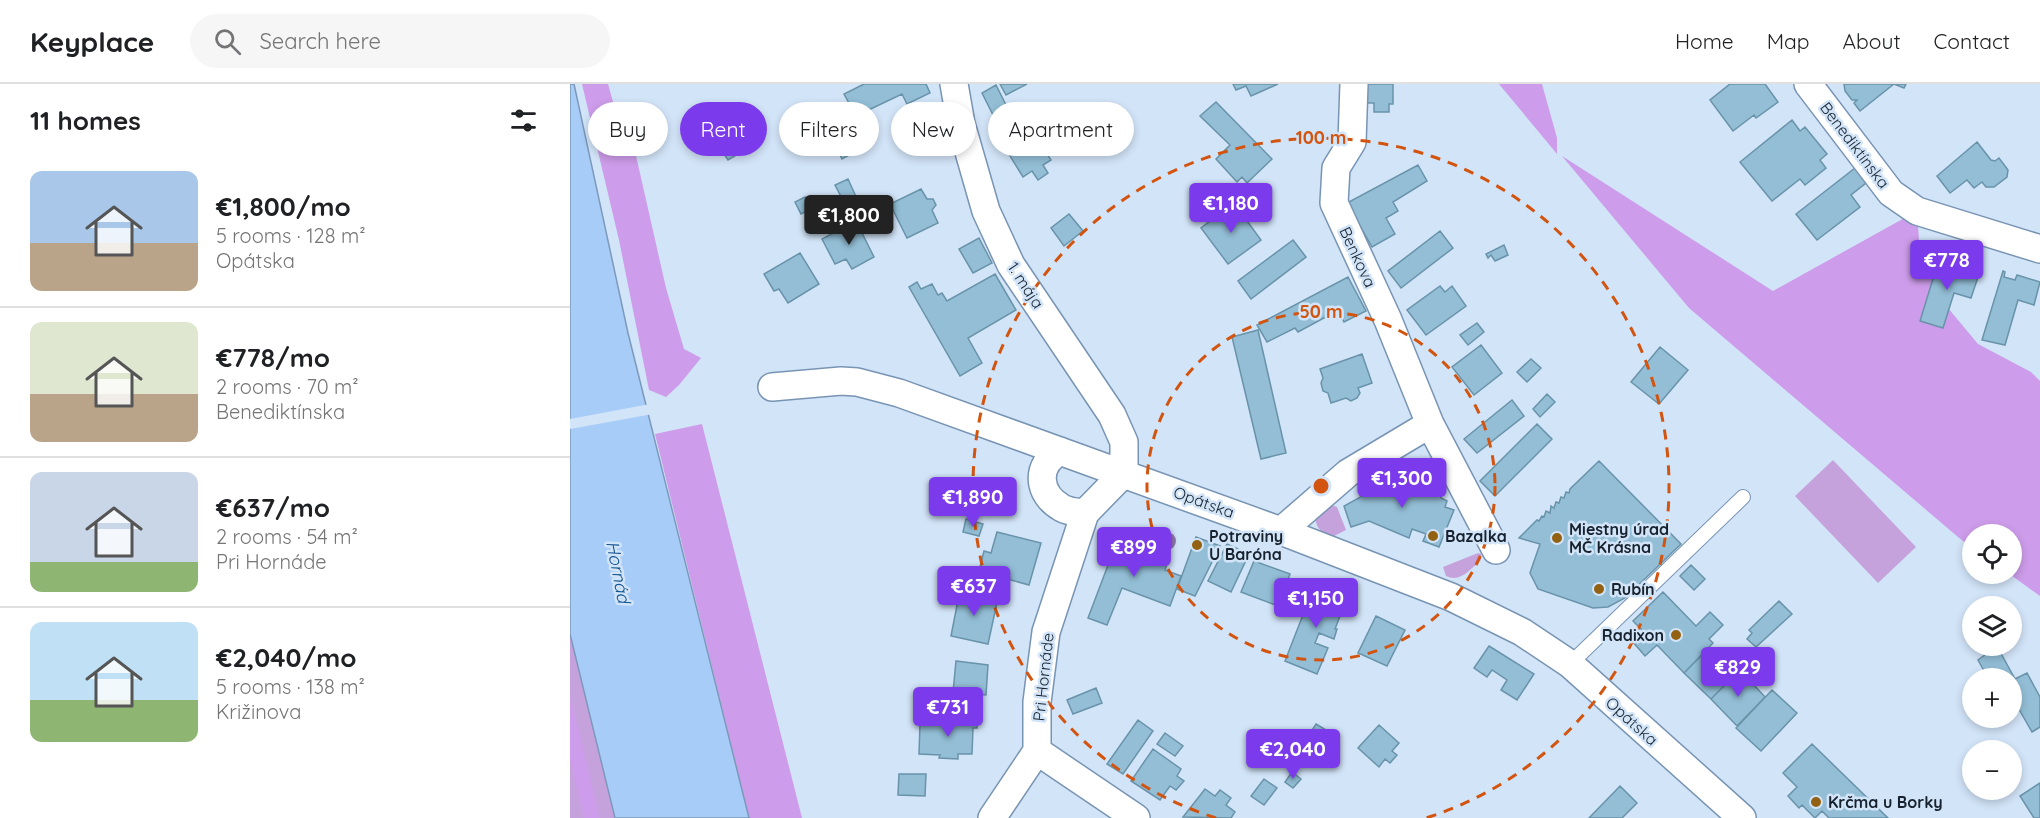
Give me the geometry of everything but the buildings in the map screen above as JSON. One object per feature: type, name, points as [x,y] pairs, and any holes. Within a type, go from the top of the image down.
[{"type":"street","name":"1. mája","points":[[954,84],[961,124],[986,211],[1011,265],[1112,415],[1124,442],[1124,473]]},
{"type":"street","name":"Benkova","points":[[1354,84],[1352,142],[1336,168],[1334,203],[1388,320],[1430,424],[1496,550]]},
{"type":"street","name":"Benediktínska","points":[[1808,84],[1891,193],[1917,211],[2040,249]]},
{"type":"street","name":"Opátska","points":[[772,387],[822,381],[857,382],[899,393],[1281,531],[1451,597],[1522,632],[1570,664],[1742,818]]},
{"type":"street","points":[[1281,531],[1348,473],[1430,424]]},
{"type":"street","points":[[1060,451],[1051,456],[1046,463],[1042,474],[1043,485],[1054,502],[1063,509],[1085,513]]},
{"type":"street","name":"Pri Hornáde","points":[[1037,751],[1037,702],[1046,632],[1085,513],[1124,473]]},
{"type":"street","points":[[992,818],[1037,751],[1136,818]]},
{"type":"lane","points":[[1570,664],[1743,498]]},
{"type":"shaded area","points":[[582,84],[608,84],[613,102],[588,102],[588,109]]},
{"type":"shaded area","points":[[1499,84],[1542,84],[1557,138],[1557,154]]},
{"type":"shaded area","points":[[599,156],[636,156],[666,288],[684,349],[701,358],[666,397],[649,390],[619,240]]},
{"type":"shaded area","points":[[1562,156],[1773,291],[1917,211],[1919,240],[1948,308],[1978,344],[2031,372],[2040,381],[2040,596],[2022,583],[2022,524],[1962,524],[1962,540],[1689,308]]},
{"type":"shaded area","points":[[702,424],[802,818],[749,818],[655,434]]},
{"type":"shaded area","points":[[1833,460],[1916,547],[1878,583],[1795,496]]},
{"type":"shaded area","points":[[1327,503],[1337,507],[1346,530],[1332,537],[1320,530],[1315,516]]},
{"type":"shaded area","points":[[1478,553],[1481,554],[1481,560],[1465,574],[1456,578],[1446,576],[1443,567]]},
{"type":"shaded area","points":[[570,634],[615,818],[570,818]]},
{"type":"shaded area","points":[[570,694],[600,818],[584,818],[570,761]]},
{"type":"water","name":"Hornád","points":[[570,84],[574,84],[628,333],[749,818],[615,818],[570,634]]},
{"type":"pier","points":[[650,404],[653,414],[570,429],[570,419]]},
{"type":"place","name":"Bazalka","points":[[1433,536]]},
{"type":"place","name":"Miestny úrad MČ Krásna","points":[[1557,538]]},
{"type":"place","name":"Potraviny U Baróna","points":[[1197,545]]},
{"type":"place","name":"Rubín","points":[[1599,589]]},
{"type":"place","name":"Radixon","points":[[1676,635]]},
{"type":"place","name":"Krčma u Borky","points":[[1816,802]]}]
